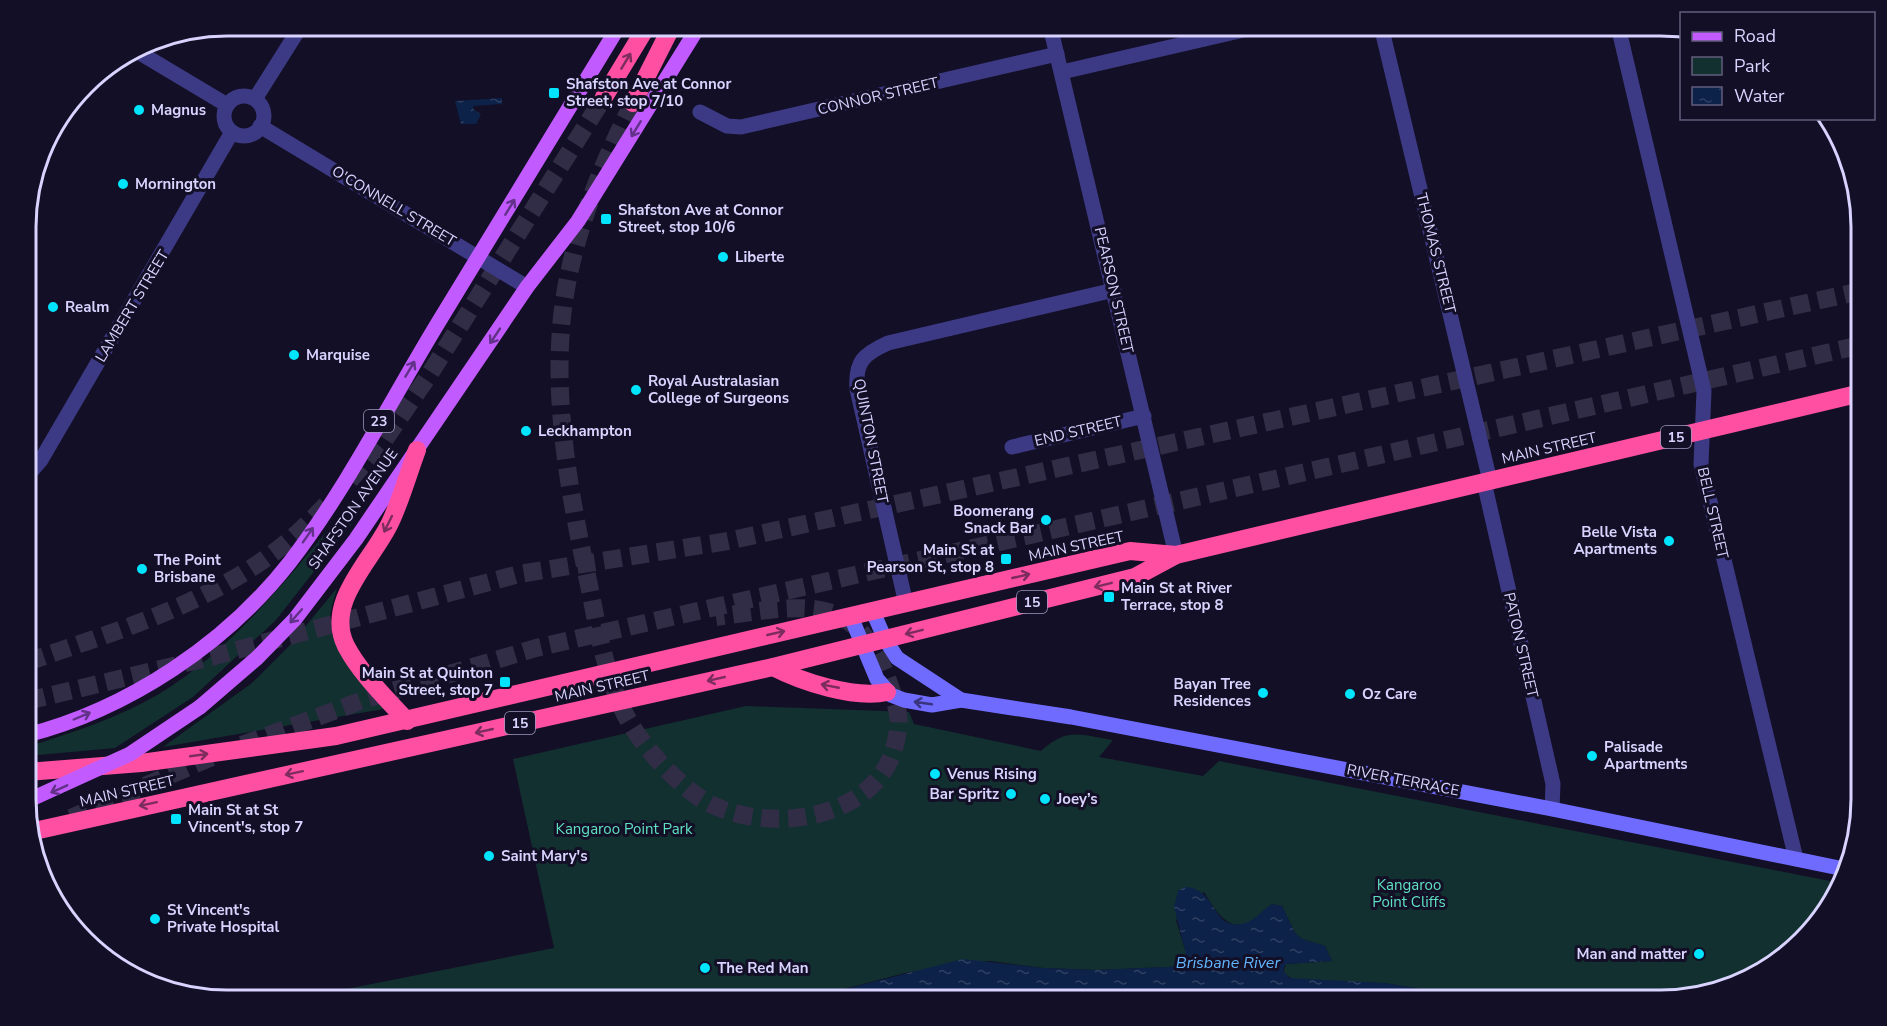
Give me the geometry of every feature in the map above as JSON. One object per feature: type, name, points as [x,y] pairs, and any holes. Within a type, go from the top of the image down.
[{"type":"highway","points":[[604,97],[641,36]]},
{"type":"highway","points":[[633,103],[667,36]]},
{"type":"highway","name":"MAIN STREET","points":[[39,830],[773,667],[1136,577],[1176,555],[1851,395]]},
{"type":"highway","points":[[407,721],[354,658],[346,646],[340,624],[343,602],[390,524],[417,450]]},
{"type":"highway","name":"MAIN STREET","points":[[36,771],[141,763],[336,736],[1130,551],[1176,555]]},
{"type":"highway","points":[[773,667],[799,680],[873,695],[887,692]]},
{"type":"main road","name":"SHAFSTON AVENUE","points":[[36,732],[101,708],[148,683],[203,647],[252,603],[289,562],[309,534],[613,36]]},
{"type":"main road","name":"SHAFSTON AVENUE","points":[[36,797],[130,754],[200,706],[257,658],[295,619],[356,539],[527,287],[578,221],[693,36]]},
{"type":"main road","name":"RIVER TERRACE","points":[[873,612],[885,639],[904,665],[936,682],[961,700]]},
{"type":"main road","points":[[851,617],[877,679],[887,692]]},
{"type":"main road","name":"RIVER TERRACE","points":[[887,692],[904,700],[932,705],[961,700],[1175,735],[1838,868]]},
{"type":"street","points":[[255,99],[295,36]]},
{"type":"street","name":"PEARSON STREET","points":[[1052,36],[1176,555]]},
{"type":"street","points":[[1062,72],[1219,36]]},
{"type":"street","name":"THOMAS STREET","points":[[1383,36],[1487,481]]},
{"type":"street","name":"BELL STREET","points":[[1619,36],[1704,391],[1701,464],[1796,859]]},
{"type":"street","name":"CONNOR STREET","points":[[700,112],[727,126],[741,127],[1057,54]]},
{"type":"street","points":[[144,56],[227,105]]},
{"type":"street","points":[[240,96],[255,99],[262,110],[260,126],[248,135],[232,132],[224,119],[227,105],[240,96]]},
{"type":"street","name":"O'CONNELL STREET","points":[[260,126],[527,287]]},
{"type":"street","name":"LAMBERT STREET","points":[[36,466],[232,132]]},
{"type":"street","name":"QUINTON STREET","points":[[906,604],[857,389],[856,374],[862,359],[888,343],[1113,290]]},
{"type":"street","name":"END STREET","points":[[1012,447],[1144,416]]},
{"type":"street","name":"PATON STREET","points":[[1487,481],[1553,784],[1552,809]]},
{"type":"green space","points":[[341,514],[352,523],[276,620],[193,697],[115,748],[36,755],[36,744],[128,710],[159,694],[186,676],[235,635]]},
{"type":"green space","points":[[337,588],[330,620],[334,638],[346,659],[384,709],[163,747],[252,683],[290,645]]},
{"type":"green space","name":"Kangaroo Point Cliffs","points":[[746,706],[909,712],[914,724],[1041,751],[1059,738],[1074,735],[1091,736],[1113,740],[1099,757],[1203,776],[1219,761],[1832,881],[1804,925],[1766,958],[1722,980],[1673,990],[1428,990],[1384,983],[1296,981],[1283,973],[1286,964],[1332,961],[1325,946],[1302,939],[1295,933],[1282,906],[1272,904],[1254,919],[1238,925],[1224,919],[1204,892],[1176,920],[1190,966],[1097,970],[1043,968],[990,961],[905,973],[840,990],[341,990],[554,948],[513,759]]},
{"type":"water","points":[[502,98],[502,104],[473,106],[474,110],[481,114],[476,124],[461,124],[455,101]]},
{"type":"water","name":"Brisbane River","points":[[1185,887],[1196,889],[1204,894],[1226,922],[1234,924],[1249,922],[1272,904],[1282,906],[1295,933],[1302,939],[1325,946],[1332,961],[1286,964],[1283,970],[1289,978],[1384,983],[1428,990],[841,990],[963,959],[1043,968],[1097,970],[1189,966],[1174,907],[1178,891]]},
{"type":"tunnel","points":[[350,480],[383,442],[429,375],[604,97]]},
{"type":"tunnel","points":[[633,103],[609,153],[579,233],[566,289],[560,351],[562,418],[570,485],[598,631],[610,677],[627,718],[652,753],[693,793],[716,807],[744,815],[774,819],[804,817],[833,809],[859,796],[879,777],[893,752],[899,725],[897,709],[884,671],[870,643],[853,625],[833,614],[810,609],[783,609],[716,617]]},
{"type":"tunnel","points":[[36,699],[211,657],[519,574],[728,541],[1851,293]]},
{"type":"tunnel","points":[[242,745],[366,699],[536,648],[1851,347]]},
{"type":"tunnel","points":[[36,659],[132,626],[200,597],[264,560],[293,537],[329,502]]},
{"type":"tunnel","points":[[71,818],[214,756]]},
{"type":"place","name":"Shafston Ave at Connor Street, stop 7/10","points":[[554,93]]},
{"type":"place","name":"Magnus","points":[[139,110]]},
{"type":"place","name":"Mornington","points":[[123,184]]},
{"type":"place","name":"Shafston Ave at Connor Street, stop 10/6","points":[[606,219]]},
{"type":"place","name":"Liberte","points":[[723,257]]},
{"type":"place","name":"Realm","points":[[53,307]]},
{"type":"place","name":"Marquise","points":[[294,355]]},
{"type":"place","name":"Royal Australasian College of Surgeons","points":[[636,390]]},
{"type":"place","name":"Leckhampton","points":[[526,431]]},
{"type":"place","name":"Boomerang Snack Bar","points":[[1046,520]]},
{"type":"place","name":"Belle Vista Apartments","points":[[1669,541]]},
{"type":"place","name":"Main St at Pearson St, stop 8","points":[[1006,559]]},
{"type":"place","name":"The Point Brisbane","points":[[142,569]]},
{"type":"place","name":"Main St at River Terrace, stop 8","points":[[1109,597]]},
{"type":"place","name":"Main St at Quinton Street, stop 7","points":[[505,682]]},
{"type":"place","name":"Bayan Tree Residences","points":[[1263,693]]},
{"type":"place","name":"Oz Care","points":[[1350,694]]},
{"type":"place","name":"Palisade Apartments","points":[[1592,756]]},
{"type":"place","name":"Venus Rising","points":[[935,774]]},
{"type":"place","name":"Bar Spritz","points":[[1011,794]]},
{"type":"place","name":"Joey’s","points":[[1045,799]]},
{"type":"place","name":"Main St at St Vincent's, stop 7","points":[[176,819]]},
{"type":"place","name":"Saint Mary's","points":[[489,856]]},
{"type":"place","name":"St Vincent's Private Hospital","points":[[155,919]]},
{"type":"place","name":"Man and matter","points":[[1699,954]]},
{"type":"place","name":"The Red Man","points":[[705,968]]},
{"type":"park label","name":"Kangaroo Point Park","points":[[624,829]]}]
